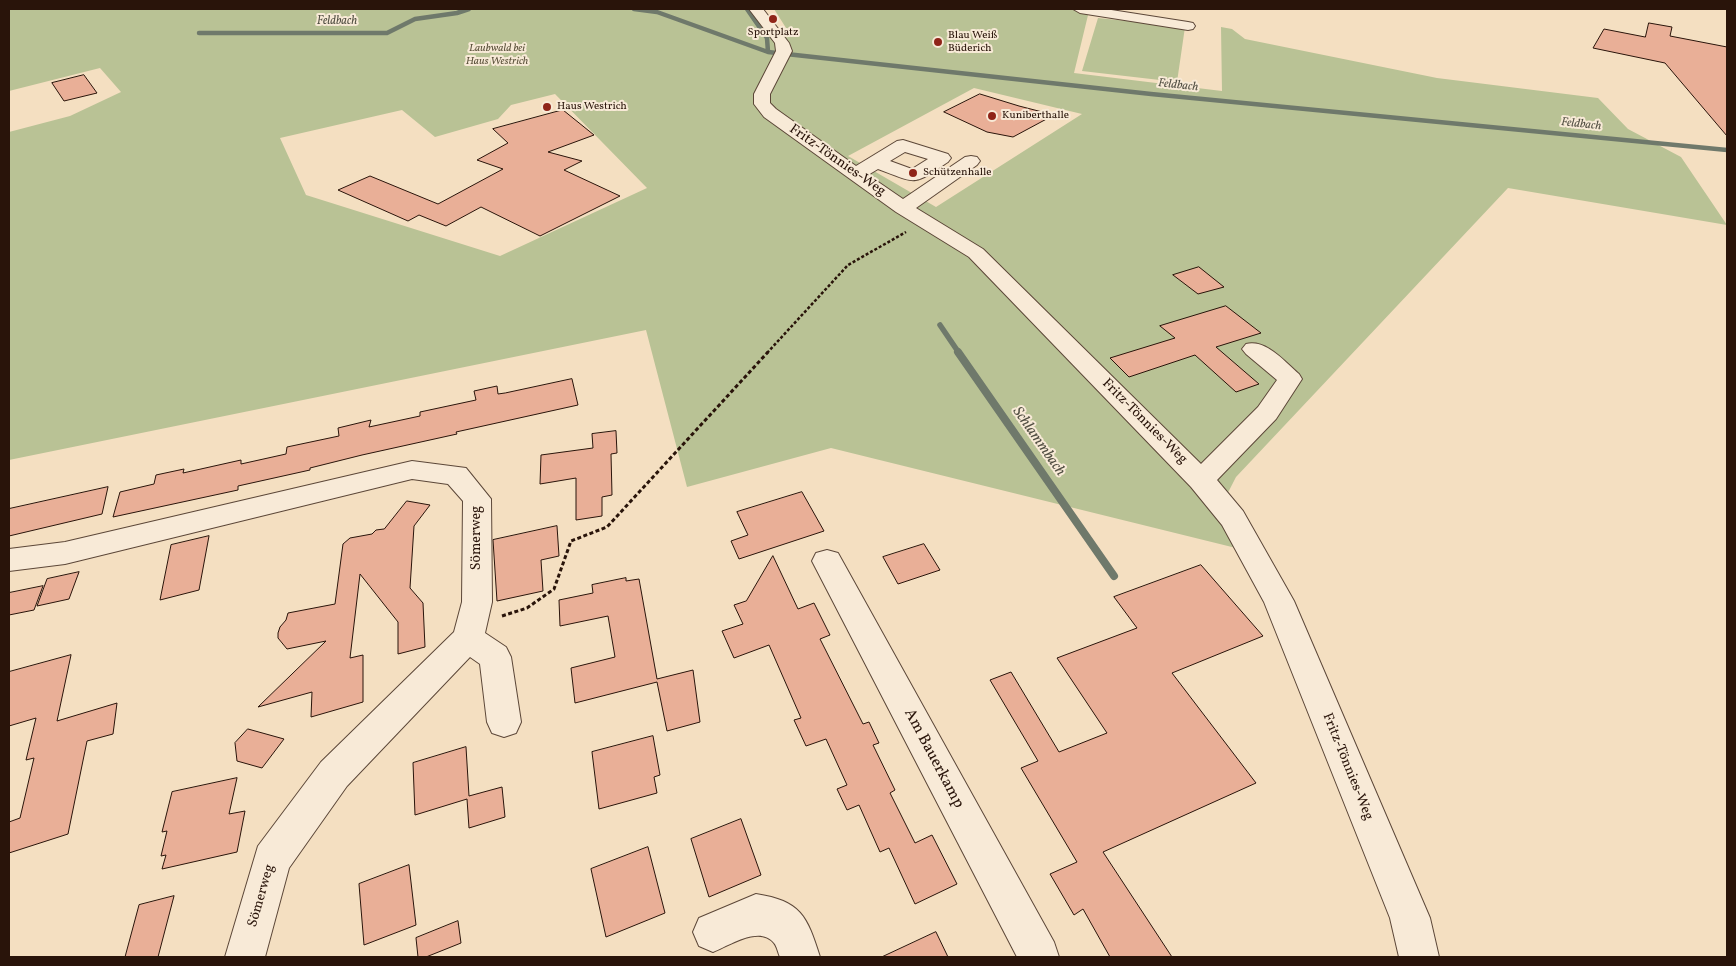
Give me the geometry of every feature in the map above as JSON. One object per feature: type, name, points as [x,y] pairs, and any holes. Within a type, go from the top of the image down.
[{"type":"street","name":"Fritz-Tönnies-Weg","points":[[756,9],[778,38],[783,53],[762,94],[762,104],[785,126],[865,169],[913,214],[952,236],[976,253],[1201,480],[1233,518],[1279,601],[1410,918],[1419,957]]},
{"type":"street","points":[[1080,9],[1188,26]]},
{"type":"street","points":[[913,214],[971,161]]},
{"type":"street","points":[[1201,480],[1267,413],[1290,379],[1254,349]]},
{"type":"street","name":"Sömerweg","points":[[9,560],[65,553],[412,470],[456,475],[477,500],[477,602],[471,627],[334,774],[272,859],[245,957]]},
{"type":"street","name":"Am Bauerkamp","points":[[827,561],[1039,957]]},
{"type":"street","points":[[471,627],[495,657],[504,722]]},
{"type":"street","points":[[713,932],[756,914],[774,917],[790,930],[800,957]]},
{"type":"path","points":[[471,627],[527,608],[554,589],[571,541],[607,527],[848,265],[914,227],[913,214]]},
{"type":"green space","name":"Laubwald bei Haus Westrich","points":[[9,9],[745,9],[763,29],[773,33],[780,33],[788,31],[774,9],[1073,9],[1089,11],[1074,73],[1222,91],[1221,27],[1232,29],[1245,39],[1437,78],[1598,98],[1628,129],[1681,157],[1727,225],[1508,188],[1236,477],[1216,516],[1240,549],[831,448],[687,487],[646,330],[9,460],[9,132],[70,116],[121,92],[100,68],[9,91]],"holes":[[[974,88],[1082,114],[936,207],[848,156]],[[555,94],[647,188],[500,256],[306,195],[280,138],[402,110],[435,137],[498,119],[511,105]]]},
{"type":"green space","points":[[1098,18],[1185,27],[1177,82],[1082,71]]},
{"type":"building","points":[[1649,23],[1672,27],[1670,36],[1727,47],[1727,136],[1665,63],[1593,48],[1604,29],[1645,37]]},
{"type":"building","points":[[84,75],[97,93],[64,101],[52,83]]},
{"type":"building","name":"Kuniberthalle","points":[[980,94],[1054,115],[1013,137],[987,132],[944,112]]},
{"type":"building","points":[[563,110],[594,135],[548,152],[582,161],[564,170],[620,196],[540,236],[481,207],[446,226],[419,215],[408,221],[338,190],[370,176],[438,204],[503,169],[477,160],[508,143],[493,129]]},
{"type":"building","points":[[1199,267],[1224,287],[1198,294],[1173,275]]},
{"type":"building","points":[[1226,306],[1261,333],[1216,347],[1259,384],[1236,392],[1195,355],[1129,377],[1110,358],[1175,338],[1160,326]]},
{"type":"building","points":[[572,379],[578,405],[456,432],[457,434],[362,455],[310,468],[310,470],[238,486],[238,490],[113,517],[120,492],[154,484],[156,475],[184,469],[183,473],[241,460],[241,464],[286,454],[287,447],[339,436],[338,428],[371,420],[369,427],[420,416],[420,412],[476,400],[474,391],[497,386],[498,394]]},
{"type":"building","points":[[616,431],[617,453],[611,454],[612,495],[602,497],[602,516],[576,520],[576,478],[540,484],[541,455],[593,448],[592,434]]},
{"type":"building","points":[[108,487],[102,514],[9,536],[9,509]]},
{"type":"building","points":[[802,492],[824,531],[739,559],[731,541],[748,535],[737,512]]},
{"type":"building","points":[[407,501],[430,505],[414,526],[410,588],[423,603],[425,647],[398,654],[398,622],[360,574],[350,658],[363,655],[363,702],[311,717],[312,692],[258,707],[326,641],[287,649],[278,638],[278,633],[288,613],[335,604],[343,544],[350,538],[372,534],[376,530],[384,529]]},
{"type":"building","points":[[557,526],[559,556],[541,560],[543,591],[497,601],[493,540]]},
{"type":"building","points":[[209,536],[199,590],[160,600],[171,545]]},
{"type":"building","points":[[924,544],[940,570],[898,584],[883,557]]},
{"type":"building","points":[[773,556],[798,609],[814,603],[830,635],[820,639],[863,724],[869,722],[879,743],[873,745],[895,790],[890,793],[915,843],[932,835],[957,884],[915,904],[889,848],[880,852],[859,805],[847,810],[837,789],[847,785],[826,739],[806,746],[794,720],[801,718],[769,645],[734,658],[722,631],[743,624],[734,605],[746,601]]},
{"type":"building","points":[[1201,565],[1263,636],[1172,673],[1256,783],[1103,852],[1172,957],[1110,957],[1083,909],[1074,915],[1050,874],[1077,862],[1021,768],[1038,761],[990,680],[1011,672],[1059,752],[1107,733],[1057,658],[1137,628],[1114,597]]},
{"type":"building","points":[[79,572],[69,599],[37,606],[47,579]]},
{"type":"building","points":[[626,578],[626,581],[639,579],[657,679],[693,670],[700,722],[667,731],[657,682],[575,703],[571,668],[615,657],[608,616],[560,626],[559,600],[593,593],[592,585]]},
{"type":"building","points":[[43,586],[34,610],[9,615],[9,593]]},
{"type":"building","points":[[71,655],[57,721],[117,703],[113,734],[87,741],[68,834],[9,853],[9,822],[20,818],[34,758],[26,760],[36,718],[9,726],[9,672]]},
{"type":"building","points":[[248,729],[284,739],[262,768],[237,761],[235,743]]},
{"type":"building","points":[[653,736],[660,775],[654,777],[657,793],[599,809],[592,752]]},
{"type":"building","points":[[466,747],[469,796],[502,787],[505,817],[469,828],[467,799],[415,815],[413,763]]},
{"type":"building","points":[[237,778],[229,814],[245,811],[237,852],[162,869],[166,855],[161,856],[167,831],[162,832],[172,792]]},
{"type":"building","points":[[741,819],[761,875],[709,897],[691,839]]},
{"type":"building","points":[[648,847],[665,913],[606,937],[591,869]]},
{"type":"building","points":[[409,865],[416,925],[364,945],[359,884]]},
{"type":"building","points":[[174,896],[158,957],[125,957],[139,905]]},
{"type":"building","points":[[458,921],[461,943],[426,957],[418,957],[416,938]]},
{"type":"building","points":[[936,932],[948,957],[882,957]]},
{"type":"waterway","name":"Feldbach","points":[[199,33],[387,33],[415,19],[457,13],[469,9]]},
{"type":"waterway","name":"Feldbach","points":[[634,9],[657,12],[768,52]]},
{"type":"waterway","points":[[747,9],[767,38],[768,52]]},
{"type":"waterway","name":"Feldbach","points":[[768,52],[1151,94],[1727,150]]},
{"type":"waterway","name":"Schlammbach","points":[[940,325],[959,353]]},
{"type":"waterway","name":"Schlammbach","points":[[958,352],[1114,576]]},
{"type":"place","name":"Sportplatz","points":[[773,19]]},
{"type":"place","name":"Blau Weiß Büderich","points":[[938,42]]},
{"type":"place","name":"Haus Westrich","points":[[547,107]]},
{"type":"place","name":"Kuniberthalle","points":[[992,116]]},
{"type":"place","name":"Schützenhalle","points":[[913,173]]}]
